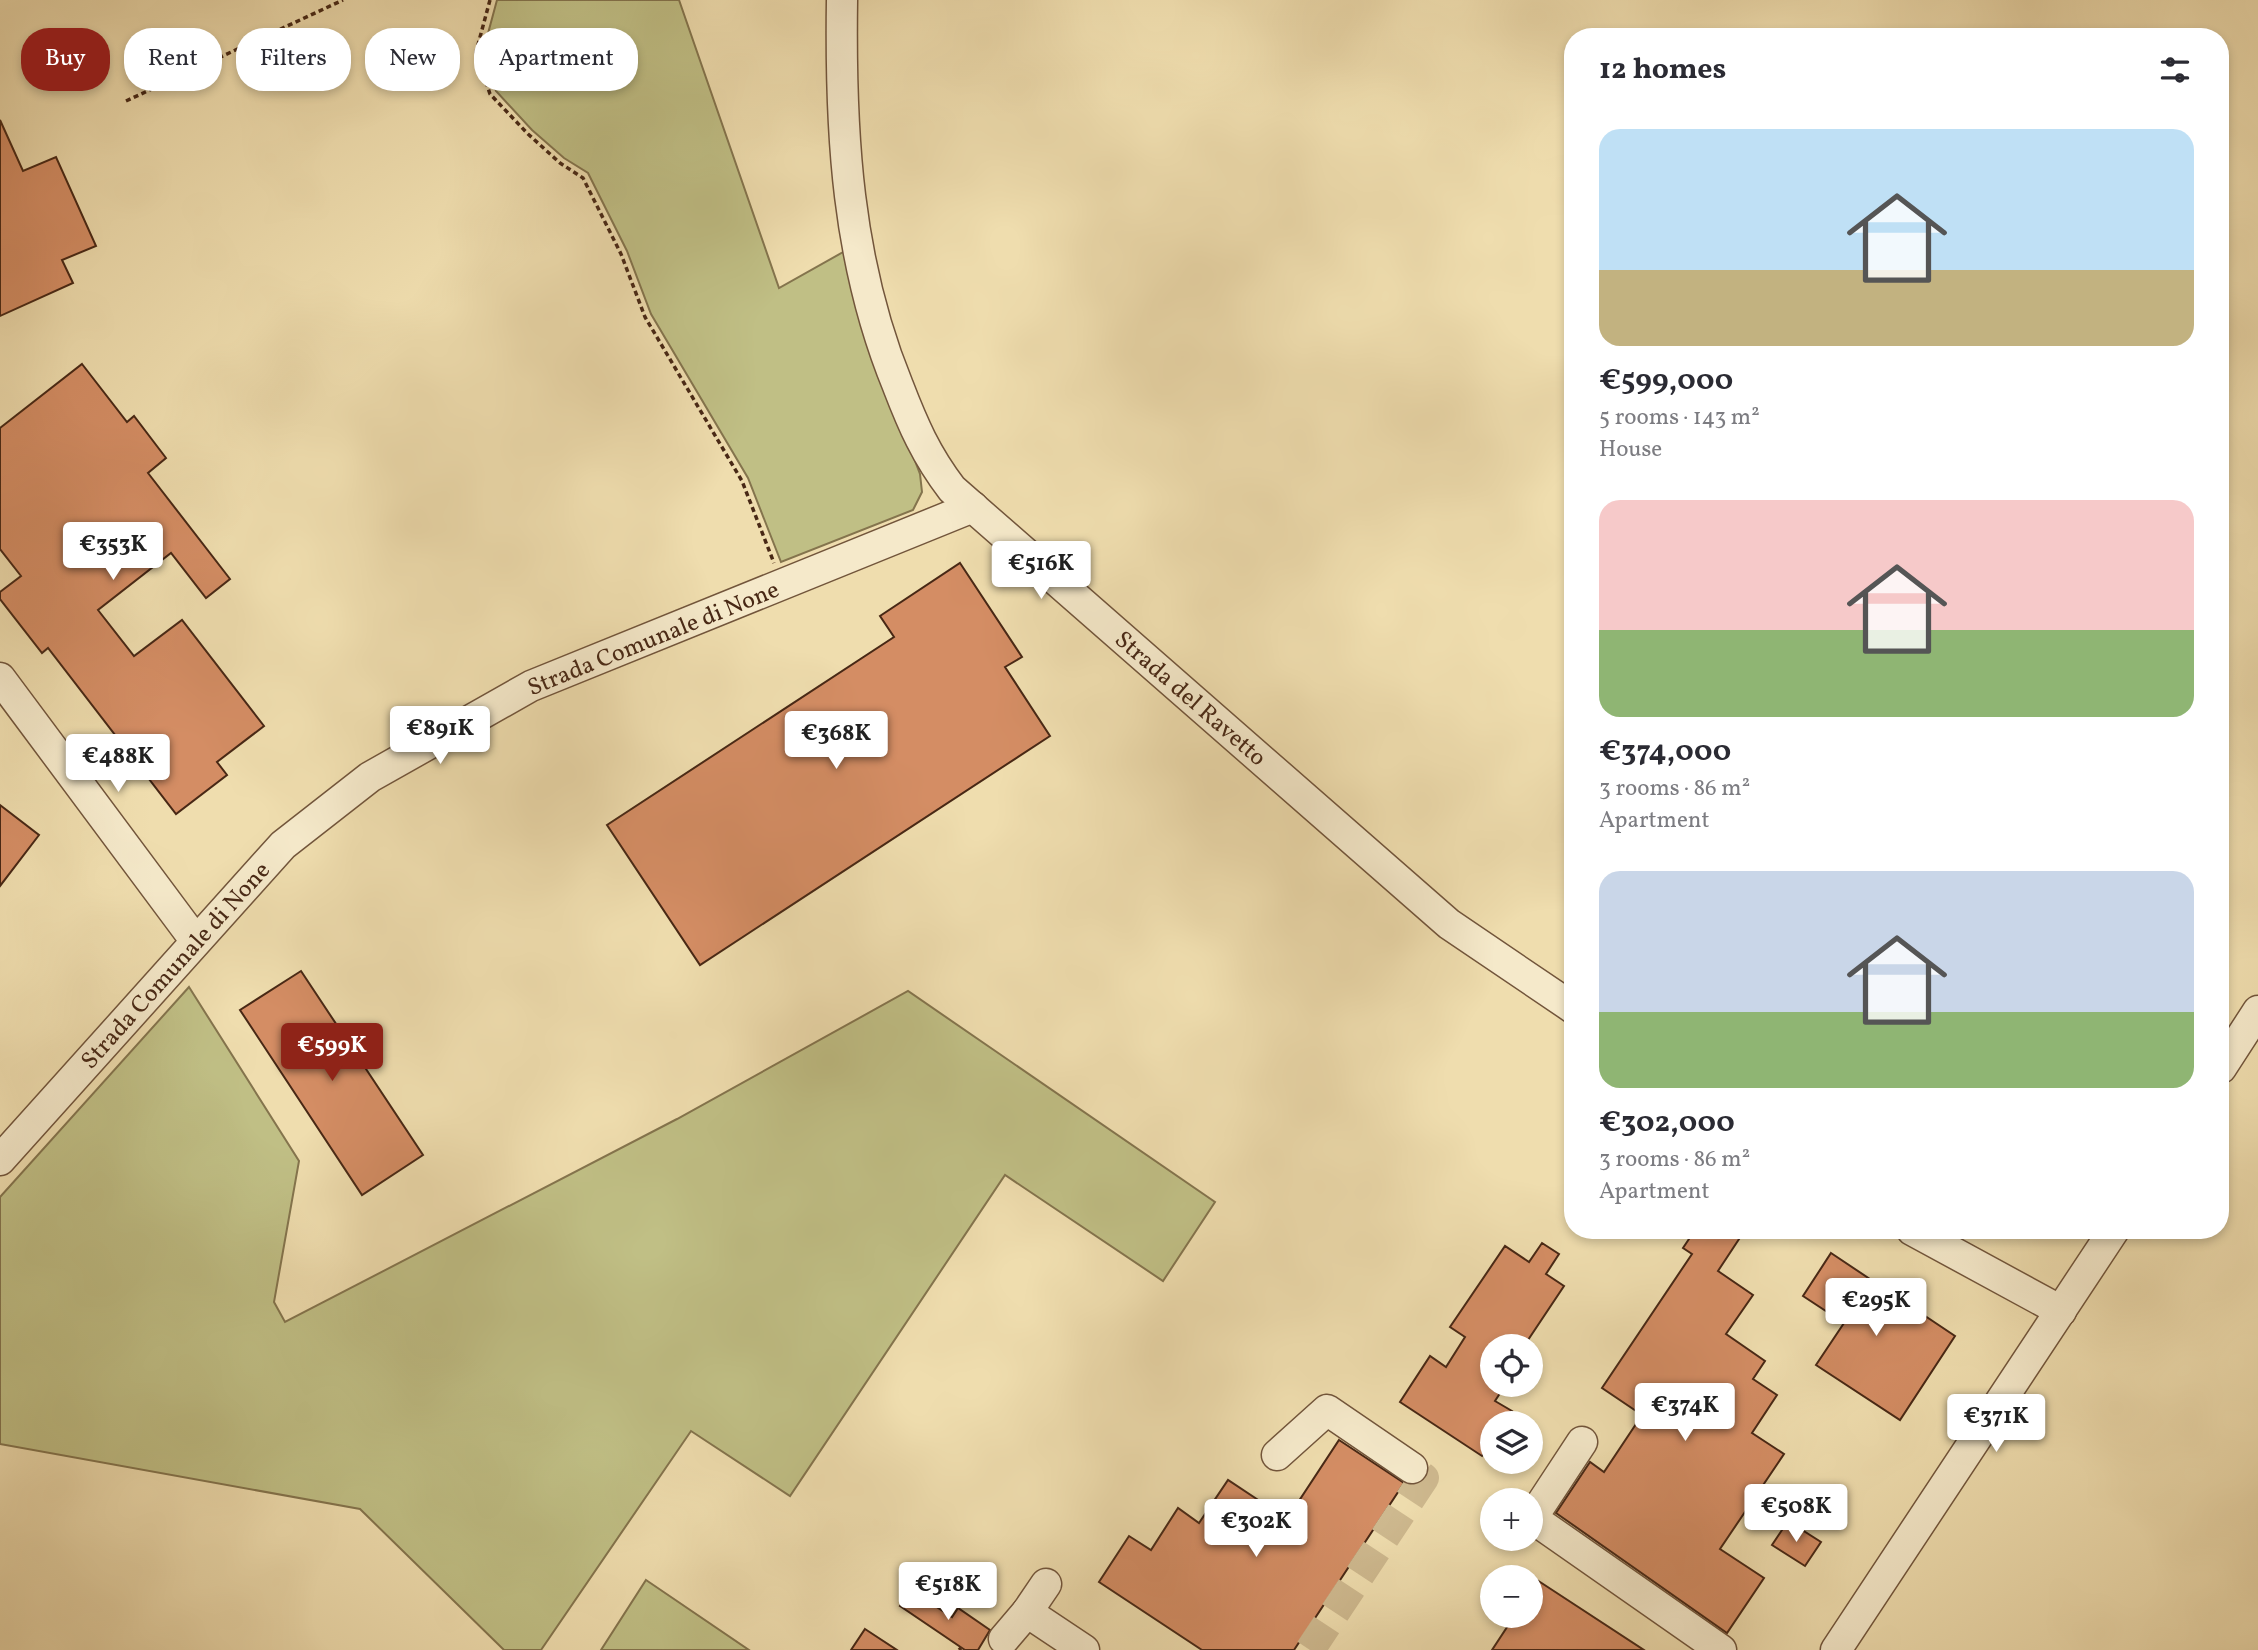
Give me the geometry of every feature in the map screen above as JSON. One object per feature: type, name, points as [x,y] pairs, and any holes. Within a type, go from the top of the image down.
[{"type":"street","name":"Strada del Ravetto","points":[[842,0],[840,93],[845,180],[860,271],[883,351],[922,446],[952,489],[1449,924],[1564,1002]]},
{"type":"street","name":"Strada Comunale di None","points":[[0,1160],[283,845],[370,776],[531,686],[974,507]]},
{"type":"street","points":[[0,678],[195,940]]},
{"type":"street","points":[[2229,1056],[2258,1011]]},
{"type":"street","points":[[1929,1239],[2061,1311]]},
{"type":"street","points":[[1836,1650],[2108,1239]]},
{"type":"street","points":[[1277,1455],[1327,1410],[1412,1468]]},
{"type":"street","points":[[1581,1442],[1532,1518],[1721,1650]]},
{"type":"street","points":[[1004,1639],[1046,1584]]},
{"type":"street","points":[[1027,1612],[1084,1650]]},
{"type":"path","points":[[126,101],[344,0]]},
{"type":"path","points":[[490,0],[476,52],[490,94],[560,163],[583,177],[621,254],[645,317],[742,481],[783,584]]},
{"type":"shaded area","points":[[497,0],[679,0],[779,288],[845,251],[899,419],[920,474],[922,492],[913,510],[781,562],[748,478],[651,314],[627,251],[588,173],[564,158],[532,130],[496,91],[638,91],[638,28],[489,28]]},
{"type":"shaded area","points":[[189,987],[299,1161],[274,1302],[285,1322],[677,1119],[908,991],[1215,1202],[1163,1281],[1005,1175],[790,1496],[691,1431],[541,1650],[504,1650],[360,1509],[0,1444],[0,1197]]},
{"type":"shaded area","points":[[646,1580],[749,1650],[601,1650]]},
{"type":"building","points":[[0,120],[23,171],[56,157],[96,246],[62,260],[73,283],[0,316]]},
{"type":"building","points":[[82,364],[127,422],[134,416],[166,458],[148,473],[230,579],[206,598],[171,553],[98,610],[134,656],[182,620],[264,726],[217,762],[227,775],[176,814],[48,648],[42,653],[0,599],[0,592],[21,576],[0,549],[0,428]]},
{"type":"building","points":[[960,563],[1022,657],[1005,667],[1050,736],[700,965],[607,825],[894,637],[880,616]]},
{"type":"building","points":[[0,805],[39,835],[0,886]]},
{"type":"building","points":[[301,971],[423,1155],[362,1195],[240,1010]]},
{"type":"building","points":[[1689,1239],[1739,1239],[1718,1271],[1753,1295],[1726,1334],[1765,1361],[1753,1379],[1777,1395],[1752,1433],[1784,1454],[1720,1549],[1764,1578],[1727,1633],[1556,1513],[1590,1462],[1604,1472],[1642,1415],[1602,1388],[1692,1254],[1683,1248]]},
{"type":"building","points":[[1542,1243],[1559,1254],[1546,1274],[1564,1286],[1532,1334],[1480,1334],[1480,1397],[1498,1397],[1495,1401],[1512,1411],[1480,1411],[1480,1455],[1400,1402],[1430,1356],[1446,1367],[1465,1337],[1450,1327],[1505,1246],[1529,1262]]},
{"type":"building","points":[[1831,1253],[1955,1336],[1900,1420],[1816,1365],[1844,1323],[1803,1296]]},
{"type":"building","points":[[1339,1440],[1404,1483],[1294,1650],[1202,1650],[1099,1582],[1129,1536],[1151,1550],[1178,1508],[1199,1523],[1228,1480],[1287,1519]]},
{"type":"building","points":[[1788,1521],[1821,1542],[1805,1566],[1772,1545]]},
{"type":"building","points":[[1543,1584],[1644,1650],[1492,1650],[1506,1628],[1543,1628]]},
{"type":"building","points":[[911,1590],[952,1617],[958,1608],[990,1630],[978,1650],[965,1650],[900,1606]]},
{"type":"building","points":[[865,1629],[897,1650],[851,1650]]},
{"type":"tunnel","points":[[1310,1650],[1424,1478],[1412,1468]]}]
